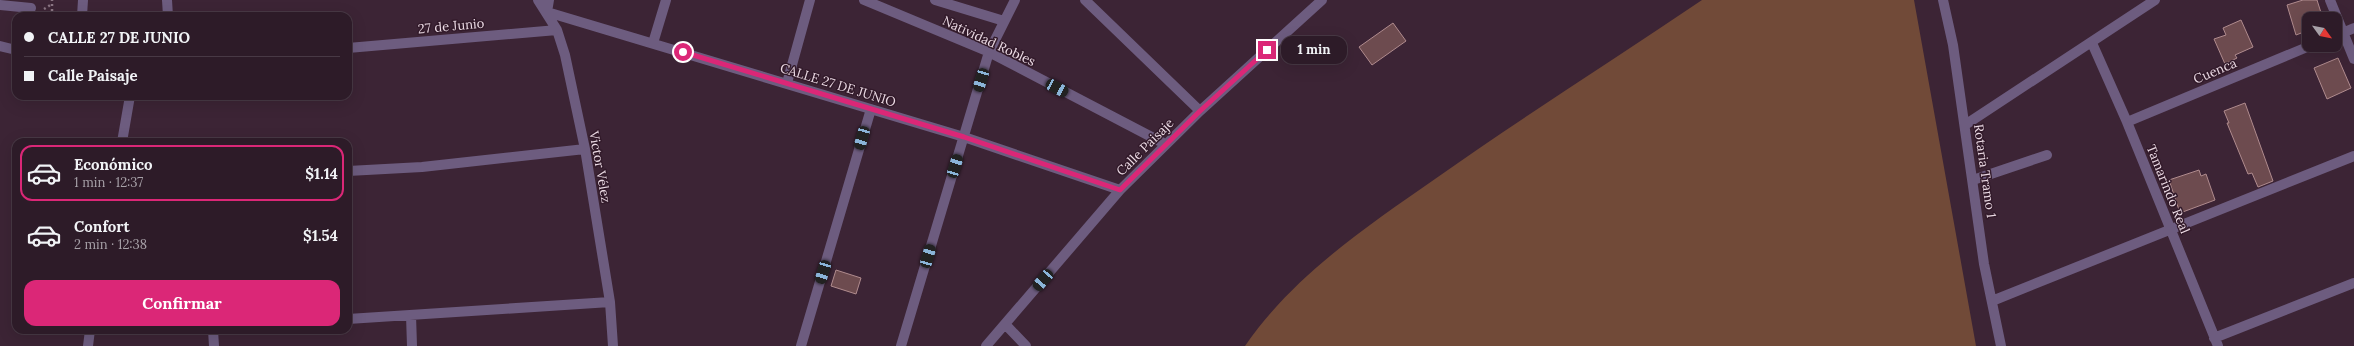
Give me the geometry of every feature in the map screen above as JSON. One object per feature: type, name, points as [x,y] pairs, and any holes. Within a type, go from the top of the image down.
[{"type":"street","points":[[82,12],[83,0]]},
{"type":"street","points":[[167,0],[168,12]]},
{"type":"street","name":"Victor Vélez","points":[[538,0],[557,30],[565,54],[585,149],[610,302],[612,346]]},
{"type":"street","points":[[547,12],[549,0]]},
{"type":"street","points":[[653,44],[666,0]]},
{"type":"street","points":[[787,84],[810,0]]},
{"type":"street","name":"Natividad Robles","points":[[864,0],[989,52],[1165,144]]},
{"type":"street","points":[[935,0],[1004,20]]},
{"type":"street","points":[[901,346],[989,52],[1015,0]]},
{"type":"street","points":[[1085,0],[1200,111]]},
{"type":"street","name":"Calle Paisaje","points":[[986,346],[1120,190],[1200,111],[1322,0]]},
{"type":"street","name":"Rotaria Tramo 1","points":[[1943,0],[1953,45],[1972,180],[2001,346]]},
{"type":"street","points":[[1965,125],[2092,43],[2155,0]]},
{"type":"street","points":[[2330,0],[2333,12]]},
{"type":"street","points":[[0,5],[31,8]]},
{"type":"street","name":"CALLE 27 DE JUNIO","points":[[547,12],[964,137],[1120,190]]},
{"type":"street","points":[[2342,33],[2354,28]]},
{"type":"street","name":"27 de Junio","points":[[352,48],[557,30]]},
{"type":"street","points":[[2342,39],[2354,59]]},
{"type":"street","name":"Tamarindo Real","points":[[2092,43],[2127,122],[2216,342]]},
{"type":"street","points":[[0,46],[12,49]]},
{"type":"street","name":"Cuenca","points":[[2127,122],[2302,49]]},
{"type":"street","points":[[123,138],[129,100]]},
{"type":"street","points":[[801,346],[870,108]]},
{"type":"street","points":[[352,171],[422,167],[585,149]]},
{"type":"street","points":[[1972,180],[2047,155]]},
{"type":"street","points":[[1992,301],[2170,228],[2354,156]]},
{"type":"street","points":[[2216,342],[2354,283]]},
{"type":"street","points":[[352,318],[610,302]]},
{"type":"street","points":[[411,315],[412,346]]},
{"type":"street","points":[[1005,324],[1026,346]]},
{"type":"street","points":[[88,346],[90,334]]},
{"type":"street","points":[[213,334],[214,346]]},
{"type":"path","points":[[52,0],[52,12]]},
{"type":"shaded area","points":[[1702,0],[1914,0],[1976,346],[1245,346],[1285,297],[1332,254],[1357,234],[1501,133]]},
{"type":"building","points":[[2303,0],[2317,0],[2321,12],[2302,12],[2302,33],[2296,35],[2287,5]]},
{"type":"building","points":[[2241,20],[2253,47],[2235,55],[2237,58],[2225,64],[2214,39],[2226,35],[2223,28]]},
{"type":"building","points":[[1393,23],[1406,41],[1372,65],[1359,47]]},
{"type":"building","points":[[2338,58],[2351,88],[2327,99],[2314,68]]},
{"type":"building","points":[[2245,103],[2273,181],[2258,187],[2252,173],[2248,174],[2227,123],[2229,123],[2224,111]]},
{"type":"building","points":[[2199,170],[2201,176],[2206,174],[2215,200],[2180,213],[2169,180]]},
{"type":"building","points":[[836,270],[861,278],[856,294],[831,286]]},
{"type":"route","points":[[683,52],[964,137],[1120,190],[1165,144],[1267,50]]}]
